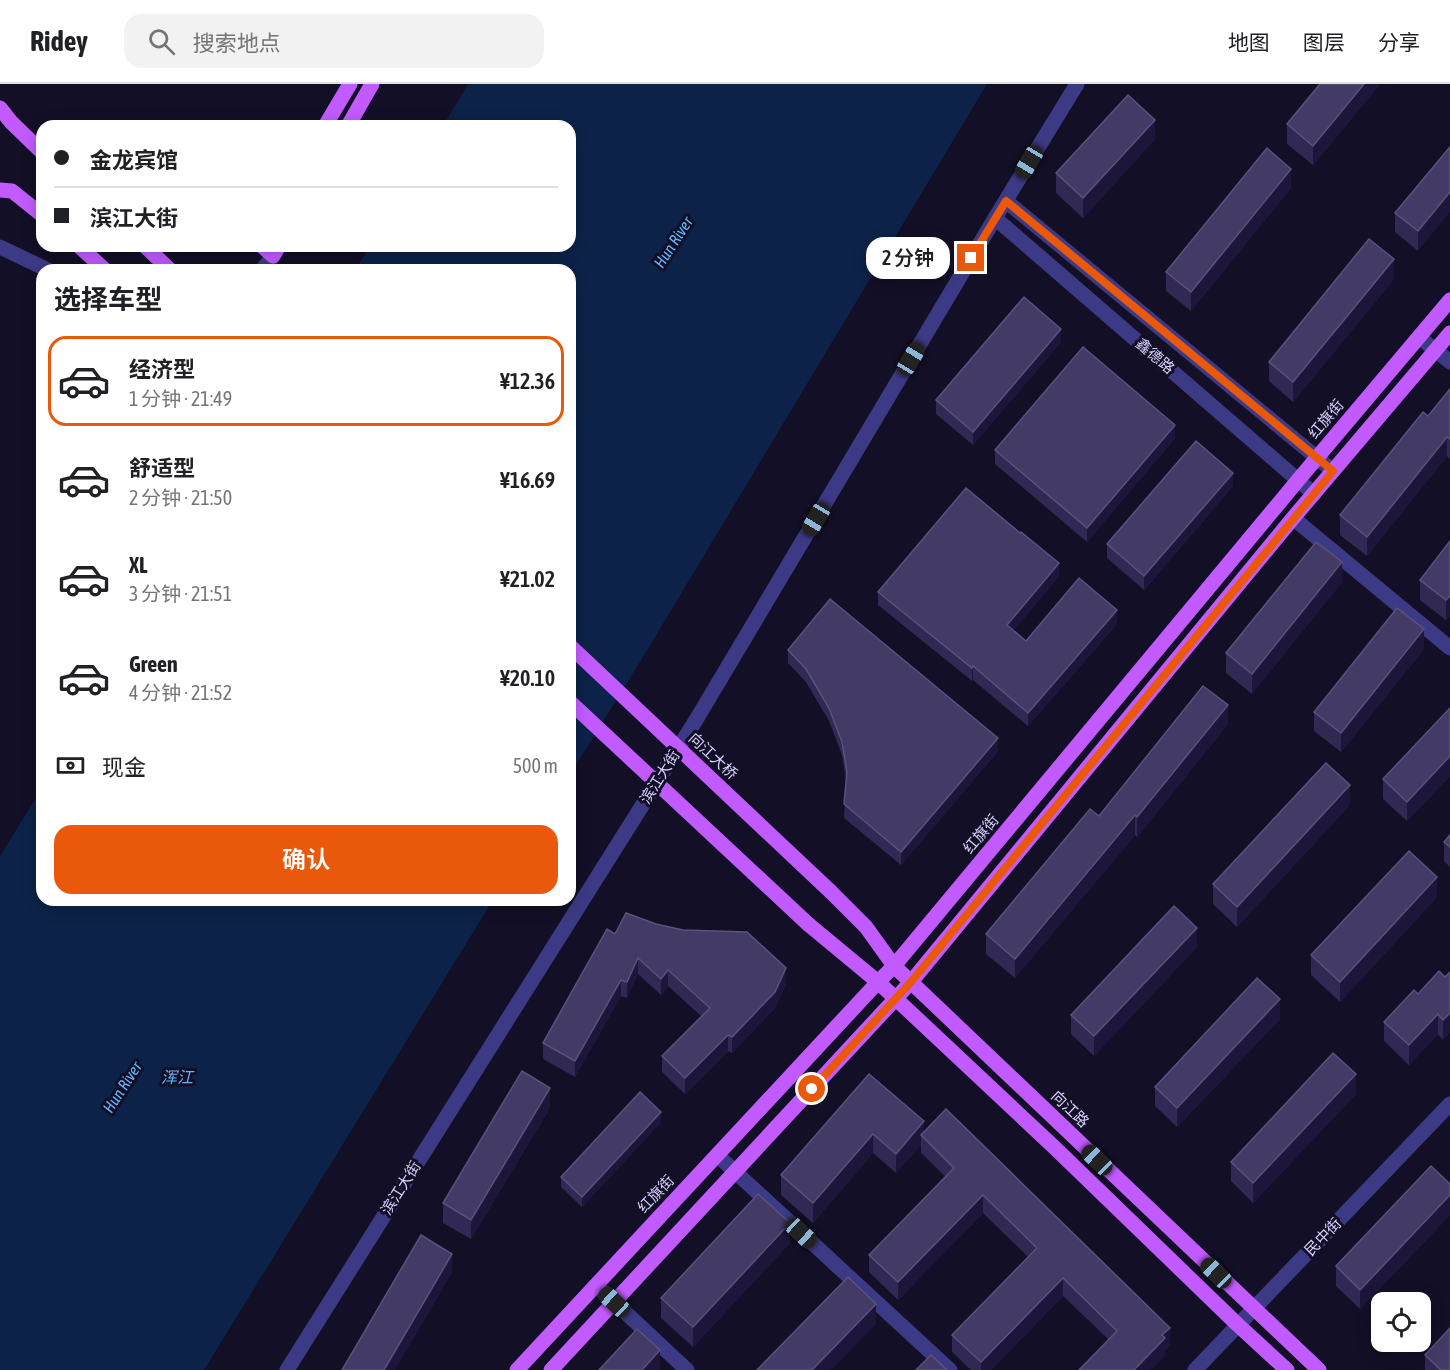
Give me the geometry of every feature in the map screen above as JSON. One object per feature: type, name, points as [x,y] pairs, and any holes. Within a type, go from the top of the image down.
[{"type":"main road","points":[[329,120],[350,84]]},
{"type":"main road","points":[[351,120],[372,84]]},
{"type":"main road","points":[[0,108],[36,146]]},
{"type":"main road","points":[[0,190],[12,191],[36,210]]},
{"type":"main road","points":[[86,252],[98,264]]},
{"type":"main road","points":[[151,252],[164,264]]},
{"type":"main road","name":"红旗街","points":[[516,1370],[894,966],[1450,300]]},
{"type":"main road","points":[[551,1370],[911,982],[1293,518],[1450,334]]},
{"type":"main road","name":"向江大桥","points":[[576,652],[831,892]]},
{"type":"main road","points":[[576,708],[808,924],[878,982],[1287,1370]]},
{"type":"main road","name":"向江路","points":[[831,892],[866,927],[894,966],[1319,1370]]},
{"type":"street","name":"滨江大街","points":[[287,1370],[696,720],[1077,84]]},
{"type":"street","name":"鑫德路","points":[[1006,201],[1333,471]]},
{"type":"street","name":"鑫德路","points":[[995,218],[1314,494]]},
{"type":"street","points":[[0,247],[36,264]]},
{"type":"street","points":[[1433,321],[1450,334]]},
{"type":"street","points":[[1419,338],[1450,362]]},
{"type":"street","points":[[1293,518],[1450,648]]},
{"type":"street","name":"民中街","points":[[1196,1370],[1450,1104]]},
{"type":"street","points":[[717,1155],[950,1370]]},
{"type":"street","points":[[596,1285],[687,1370]]},
{"type":"water","name":"Hun River","points":[[468,84],[987,84],[576,765],[576,264],[359,264],[366,252],[576,252],[576,120],[447,120]]},
{"type":"water","name":"浑江","points":[[36,798],[36,906],[489,906],[204,1370],[0,1370],[0,856]]},
{"type":"building","points":[[1320,84],[1364,84],[1313,146],[1287,124]]},
{"type":"building","points":[[1128,95],[1155,120],[1083,198],[1056,173]]},
{"type":"building","points":[[1450,147],[1450,192],[1418,231],[1395,213]]},
{"type":"building","points":[[1267,148],[1291,169],[1191,292],[1166,272]]},
{"type":"building","points":[[1369,239],[1394,259],[1293,382],[1269,362]]},
{"type":"building","points":[[1024,297],[1061,329],[973,432],[936,400]]},
{"type":"building","points":[[1083,347],[1175,425],[1087,528],[995,450]]},
{"type":"building","points":[[1450,389],[1450,439],[1447,437],[1367,537],[1340,515],[1423,412],[1428,416]]},
{"type":"building","points":[[1196,441],[1233,473],[1144,576],[1107,544]]},
{"type":"building","points":[[966,488],[1059,563],[1007,625],[1026,641],[1079,578],[1117,610],[1028,713],[973,666],[972,668],[878,592]]},
{"type":"building","points":[[1450,541],[1450,596],[1446,600],[1420,580]]},
{"type":"building","points":[[1316,542],[1342,562],[1252,674],[1226,653]]},
{"type":"building","points":[[830,599],[998,738],[901,852],[844,804],[847,772],[842,742],[829,708],[806,669],[788,650]]},
{"type":"building","points":[[1397,608],[1424,629],[1341,733],[1314,712]]},
{"type":"building","points":[[1203,686],[1228,705],[1137,817],[1135,815],[1015,959],[986,934],[1090,809],[1099,816]]},
{"type":"building","points":[[1450,708],[1450,756],[1407,802],[1383,779]]},
{"type":"building","points":[[1326,763],[1350,785],[1237,907],[1213,884]]},
{"type":"building","points":[[1450,835],[1450,847],[1444,842]]},
{"type":"building","points":[[1409,851],[1437,877],[1340,982],[1311,955]]},
{"type":"building","points":[[1174,906],[1197,928],[1094,1036],[1071,1015]]},
{"type":"building","points":[[626,913],[656,924],[683,930],[747,932],[786,968],[775,992],[732,1037],[728,1035],[685,1078],[662,1056],[710,1008],[668,970],[661,979],[638,958],[627,982],[621,980],[575,1061],[543,1043],[607,929],[615,934]]},
{"type":"building","points":[[1439,971],[1445,977],[1450,972],[1450,1013],[1443,1020],[1438,1014],[1409,1045],[1384,1022],[1414,990],[1418,994]]},
{"type":"building","points":[[1257,978],[1280,999],[1177,1108],[1155,1087]]},
{"type":"building","points":[[1333,1053],[1356,1074],[1253,1183],[1231,1162]]},
{"type":"building","points":[[522,1071],[550,1088],[471,1220],[443,1203]]},
{"type":"building","points":[[869,1074],[924,1121],[896,1154],[873,1134],[813,1203],[781,1175]]},
{"type":"building","points":[[640,1092],[661,1112],[582,1197],[561,1177]]},
{"type":"building","points":[[946,1109],[1170,1328],[1162,1335],[1165,1338],[1134,1370],[1079,1370],[1117,1331],[1063,1278],[981,1362],[952,1335],[1037,1248],[983,1195],[898,1282],[869,1255],[954,1168],[921,1135]]},
{"type":"building","points":[[1431,1166],[1450,1184],[1450,1195],[1360,1290],[1336,1266]]},
{"type":"building","points":[[758,1194],[790,1223],[693,1327],[661,1298]]},
{"type":"building","points":[[421,1235],[452,1254],[384,1370],[342,1370]]},
{"type":"building","points":[[848,1277],[876,1304],[812,1370],[757,1370]]},
{"type":"building","points":[[1450,1328],[1450,1370],[1441,1370],[1425,1355],[1431,1352],[1431,1349]]},
{"type":"building","points":[[637,1329],[660,1350],[642,1370],[599,1370]]},
{"type":"building","points":[[931,1355],[947,1370],[916,1370]]},
{"type":"route","points":[[812,1089],[911,982],[1333,471],[1006,201],[971,258]]}]
